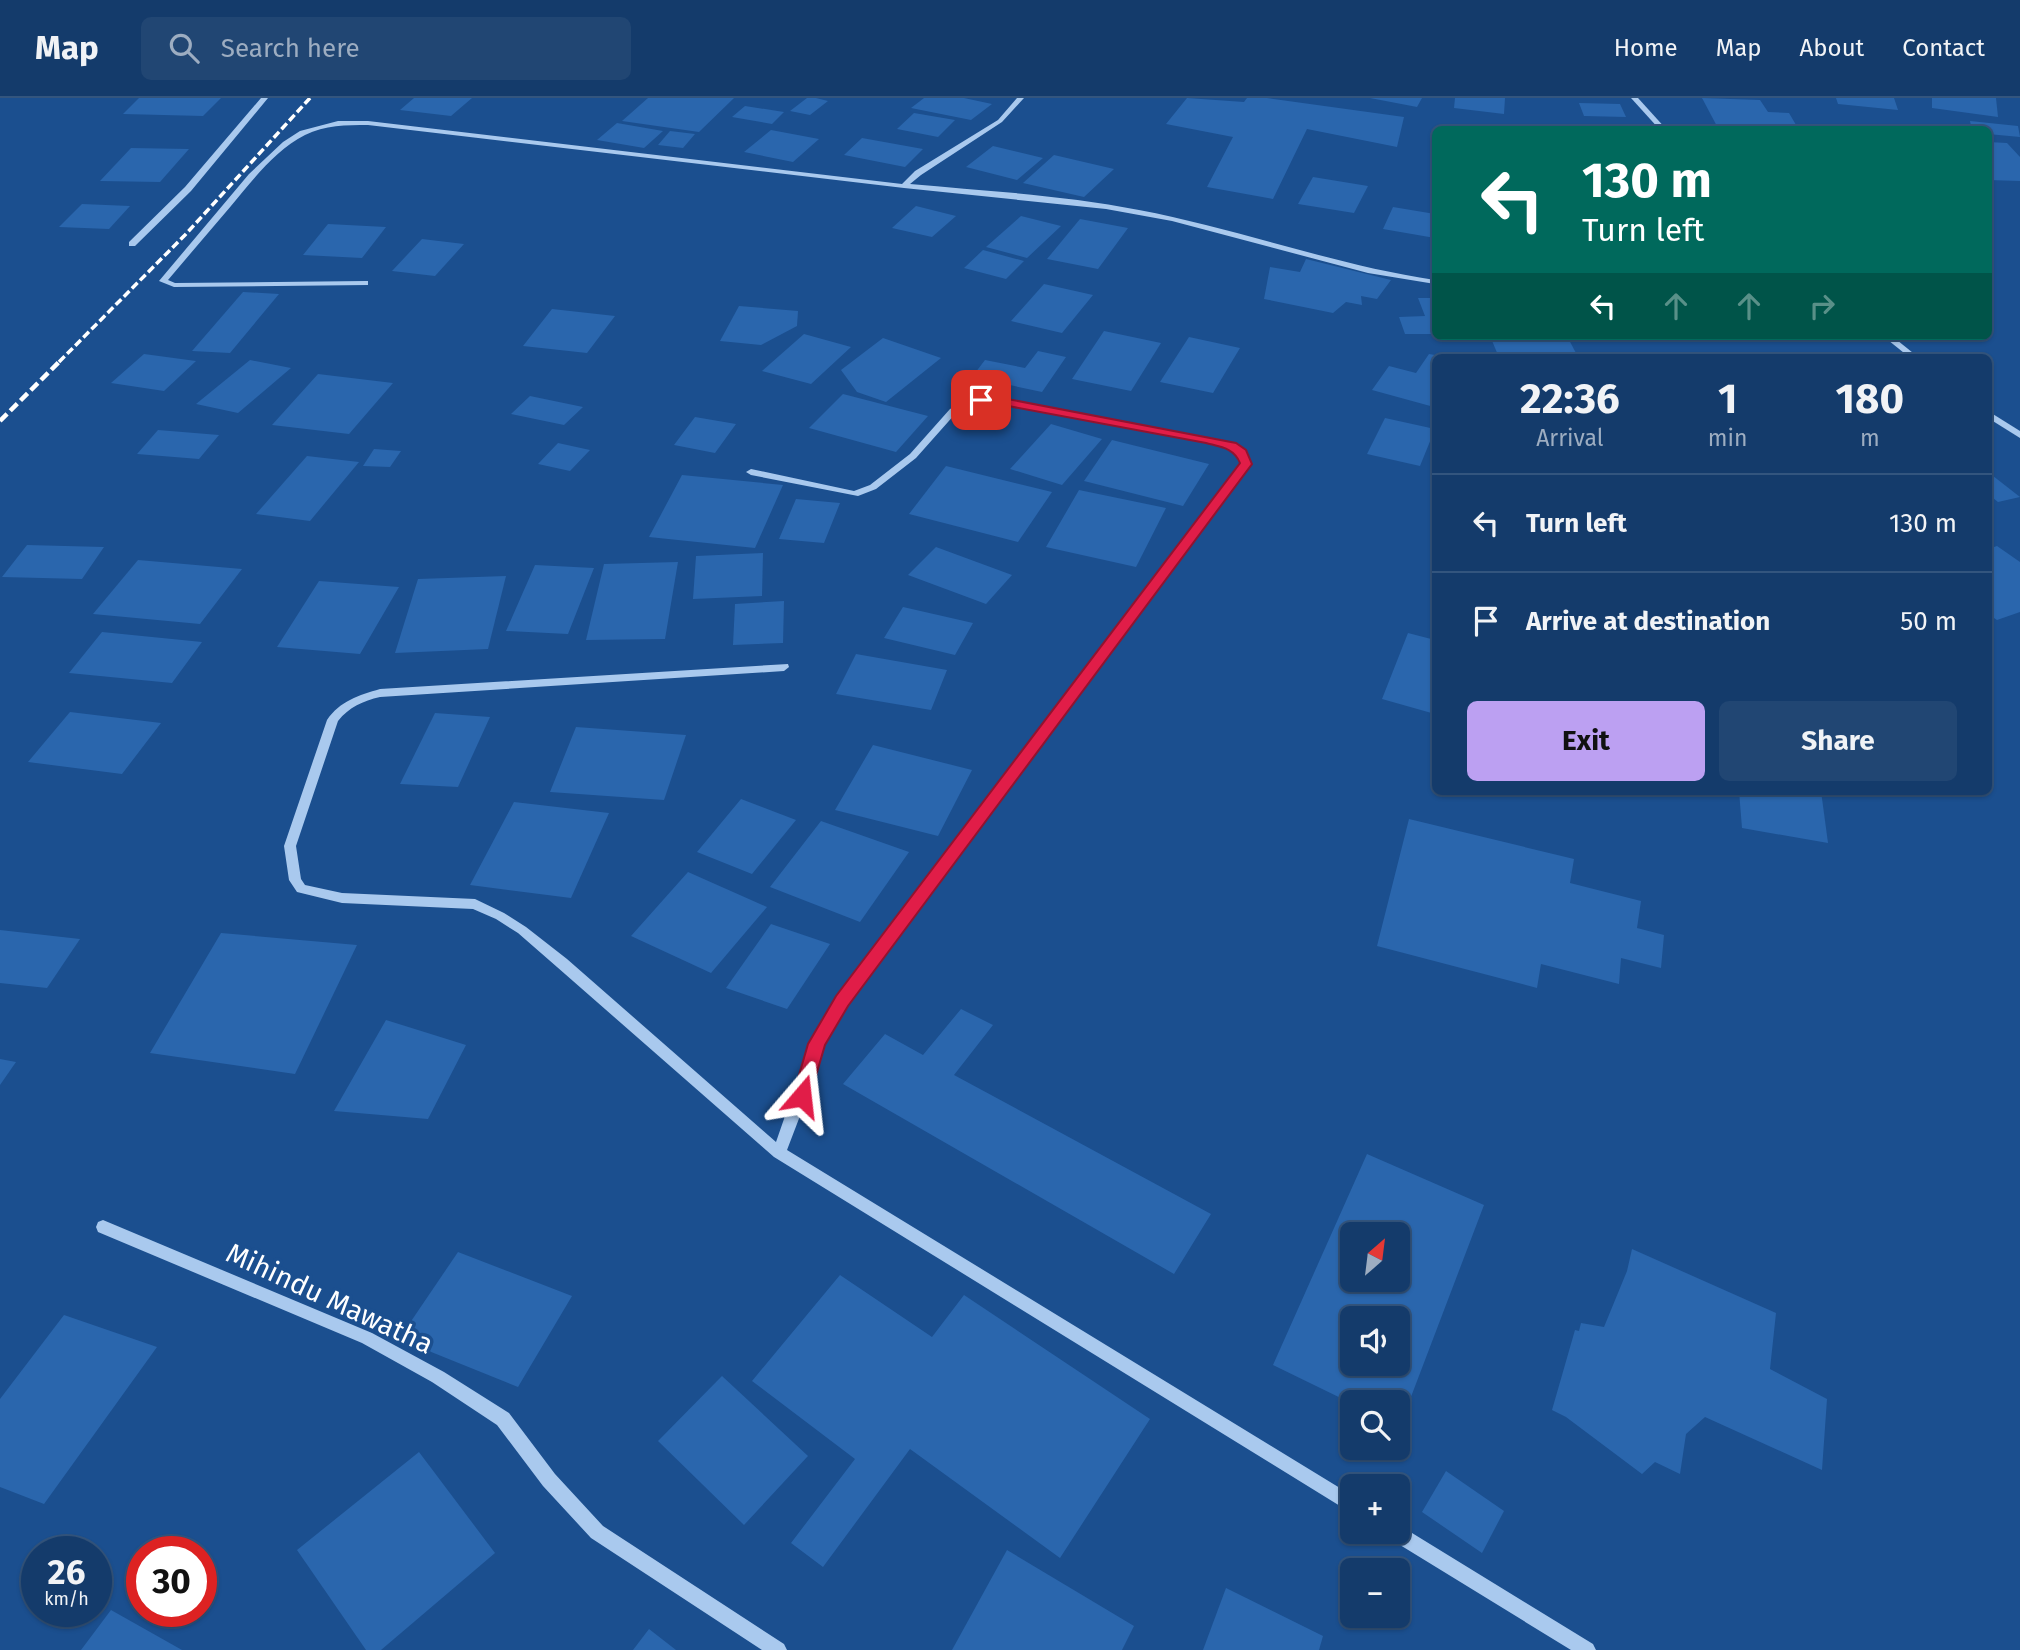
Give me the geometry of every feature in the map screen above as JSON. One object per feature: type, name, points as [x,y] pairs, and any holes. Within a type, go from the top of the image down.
[{"type":"street","points":[[132,244],[188,189],[265,98]]},
{"type":"street","points":[[904,186],[918,173],[1000,121],[1021,98]]},
{"type":"street","points":[[1634,98],[1660,126]]},
{"type":"street","points":[[365,284],[174,285],[163,281],[252,176],[286,144],[303,133],[338,123],[368,123],[904,186],[1099,206],[1159,216],[1356,269],[1432,282]]},
{"type":"street","points":[[1892,340],[1910,354]]},
{"type":"street","points":[[751,472],[855,494],[873,487],[913,456],[953,411],[970,402],[992,399],[1219,442],[1242,452],[1246,464],[842,1001],[817,1044],[802,1096],[779,1153]]},
{"type":"street","points":[[1992,417],[2020,435]]},
{"type":"street","points":[[784,667],[380,693],[363,697],[345,706],[333,720],[290,846],[295,880],[301,888],[312,893],[342,898],[475,904],[511,923],[562,963],[779,1153],[1340,1498]]},
{"type":"street","name":"Mihindu Mawatha","points":[[103,1227],[367,1338],[438,1377],[503,1419],[549,1480],[597,1532],[778,1650]]},
{"type":"street","points":[[1410,1541],[1587,1650]]},
{"type":"building","points":[[139,98],[221,98],[203,116],[123,114]]},
{"type":"building","points":[[414,98],[472,98],[451,116],[400,110]]},
{"type":"building","points":[[648,98],[734,98],[699,132],[622,121]]},
{"type":"building","points":[[807,98],[828,101],[810,115],[790,111]]},
{"type":"building","points":[[924,98],[964,98],[992,104],[971,120],[911,108]]},
{"type":"building","points":[[1187,98],[1244,102],[1247,98],[1267,98],[1404,117],[1397,147],[1307,129],[1273,199],[1207,187],[1233,137],[1166,124]]},
{"type":"building","points":[[1370,98],[1422,98],[1417,107]]},
{"type":"building","points":[[1455,98],[1505,98],[1504,114],[1454,108]]},
{"type":"building","points":[[1702,98],[1760,100],[1768,112],[1789,113],[1797,126],[1717,126]]},
{"type":"building","points":[[1836,98],[1894,98],[1898,110],[1838,104]]},
{"type":"building","points":[[1932,98],[1996,98],[1998,117],[1932,108]]},
{"type":"building","points":[[1579,103],[1620,104],[1626,117],[1584,116]]},
{"type":"building","points":[[745,106],[784,112],[772,124],[732,117]]},
{"type":"building","points":[[914,113],[955,120],[938,137],[897,129]]},
{"type":"building","points":[[1970,121],[2018,126],[2020,137],[1992,134],[1992,126],[1971,126]]},
{"type":"building","points":[[617,123],[663,131],[644,148],[597,140]]},
{"type":"building","points":[[771,130],[819,139],[793,162],[744,152]]},
{"type":"building","points":[[670,131],[695,134],[683,148],[658,145]]},
{"type":"building","points":[[862,138],[923,149],[905,167],[844,155]]},
{"type":"building","points":[[1992,142],[2007,143],[2020,157],[2020,181],[1992,180]]},
{"type":"building","points":[[993,146],[1043,158],[1017,180],[966,167]]},
{"type":"building","points":[[131,148],[189,149],[160,182],[100,181]]},
{"type":"building","points":[[1054,155],[1114,169],[1084,197],[1023,183]]},
{"type":"building","points":[[1313,177],[1368,186],[1354,213],[1298,204]]},
{"type":"building","points":[[82,204],[130,206],[109,229],[59,227]]},
{"type":"building","points":[[916,206],[956,216],[932,237],[892,228]]},
{"type":"building","points":[[1393,207],[1432,214],[1432,237],[1383,229]]},
{"type":"building","points":[[1021,216],[1061,226],[1027,258],[986,247]]},
{"type":"building","points":[[1080,219],[1128,228],[1098,269],[1047,259]]},
{"type":"building","points":[[328,224],[386,227],[362,258],[303,255]]},
{"type":"building","points":[[422,239],[464,244],[435,276],[392,271]]},
{"type":"building","points":[[983,250],[1024,261],[1006,279],[964,268]]},
{"type":"building","points":[[1306,259],[1391,280],[1377,299],[1361,296],[1362,305],[1346,302],[1333,313],[1264,299],[1270,267],[1300,272]]},
{"type":"building","points":[[1044,284],[1093,295],[1062,333],[1011,321]]},
{"type":"building","points":[[243,292],[279,294],[230,353],[192,351]]},
{"type":"building","points":[[1418,298],[1432,298],[1432,334],[1405,334],[1399,317],[1425,316]]},
{"type":"building","points":[[739,306],[798,311],[797,326],[761,345],[720,341]]},
{"type":"building","points":[[552,309],[615,316],[587,353],[523,346]]},
{"type":"building","points":[[1104,331],[1161,343],[1131,391],[1072,379]]},
{"type":"building","points":[[804,334],[851,347],[811,384],[762,371]]},
{"type":"building","points":[[1189,337],[1240,348],[1213,393],[1160,382]]},
{"type":"building","points":[[883,338],[941,358],[886,402],[857,392],[841,370]]},
{"type":"building","points":[[1492,340],[1569,340],[1576,354],[1498,354]]},
{"type":"building","points":[[1038,351],[1066,357],[1042,392],[972,377],[985,360],[1025,368]]},
{"type":"building","points":[[144,354],[196,361],[164,391],[111,383]]},
{"type":"building","points":[[1429,354],[1432,354],[1432,406],[1372,390],[1389,366],[1416,373]]},
{"type":"building","points":[[250,360],[291,368],[238,413],[196,404]]},
{"type":"building","points":[[318,374],[393,383],[349,434],[272,425]]},
{"type":"building","points":[[843,394],[928,416],[896,452],[809,428]]},
{"type":"building","points":[[530,396],[583,407],[564,425],[511,414]]},
{"type":"building","points":[[695,417],[736,424],[715,453],[674,445]]},
{"type":"building","points":[[1385,418],[1432,428],[1432,436],[1420,466],[1367,454]]},
{"type":"building","points":[[1051,424],[1102,439],[1062,485],[1010,469]]},
{"type":"building","points":[[158,430],[219,435],[199,459],[137,454]]},
{"type":"building","points":[[1112,440],[1209,464],[1183,506],[1084,481]]},
{"type":"building","points":[[558,443],[590,450],[570,471],[538,464]]},
{"type":"building","points":[[374,449],[401,451],[390,467],[363,466]]},
{"type":"building","points":[[307,456],[359,462],[310,521],[256,514]]},
{"type":"building","points":[[946,466],[1052,492],[1018,542],[909,514]]},
{"type":"building","points":[[682,475],[783,485],[755,548],[649,537]]},
{"type":"building","points":[[1992,475],[2020,497],[1998,502],[1992,497]]},
{"type":"building","points":[[1079,490],[1166,508],[1136,567],[1046,547]]},
{"type":"building","points":[[796,499],[840,503],[824,543],[779,539]]},
{"type":"building","points":[[27,545],[104,547],[82,579],[2,577]]},
{"type":"building","points":[[1997,546],[2020,562],[2020,612],[1997,620],[1992,617],[1992,548]]},
{"type":"building","points":[[936,547],[1012,575],[986,604],[908,575]]},
{"type":"building","points":[[763,553],[762,596],[693,599],[696,556]]},
{"type":"building","points":[[138,560],[242,569],[200,624],[93,614]]},
{"type":"building","points":[[678,562],[665,639],[586,640],[604,564]]},
{"type":"building","points":[[535,565],[594,568],[568,634],[506,631]]},
{"type":"building","points":[[506,576],[488,649],[395,653],[418,579]]},
{"type":"building","points":[[319,581],[399,587],[360,654],[277,647]]},
{"type":"building","points":[[784,601],[783,643],[733,645],[735,604]]},
{"type":"building","points":[[903,607],[973,623],[955,655],[884,638]]},
{"type":"building","points":[[102,632],[202,642],[172,683],[69,673]]},
{"type":"building","points":[[1408,633],[1432,639],[1432,713],[1382,699]]},
{"type":"building","points":[[856,654],[947,670],[931,710],[836,694]]},
{"type":"building","points":[[70,712],[161,723],[122,774],[28,762]]},
{"type":"building","points":[[435,713],[490,717],[458,787],[400,784]]},
{"type":"building","points":[[576,727],[686,735],[664,800],[550,792]]},
{"type":"building","points":[[873,745],[972,770],[938,836],[835,810]]},
{"type":"building","points":[[1739,795],[1822,795],[1828,843],[1742,828]]},
{"type":"building","points":[[741,799],[796,820],[752,874],[697,852]]},
{"type":"building","points":[[514,802],[609,813],[571,898],[470,885]]},
{"type":"building","points":[[1409,819],[1574,859],[1570,883],[1641,901],[1637,928],[1664,935],[1661,968],[1621,958],[1619,984],[1541,964],[1537,988],[1377,946]]},
{"type":"building","points":[[821,821],[909,852],[860,922],[770,887]]},
{"type":"building","points":[[688,872],[767,907],[711,973],[631,936]]},
{"type":"building","points":[[771,924],[830,944],[787,1009],[726,988]]},
{"type":"building","points":[[0,930],[80,939],[47,988],[0,983]]},
{"type":"building","points":[[221,933],[357,945],[295,1074],[150,1053]]},
{"type":"building","points":[[961,1009],[993,1025],[954,1075],[1211,1214],[1174,1274],[843,1084],[885,1034],[923,1055]]},
{"type":"building","points":[[386,1020],[466,1045],[428,1119],[334,1111]]},
{"type":"building","points":[[0,1059],[16,1062],[0,1085]]},
{"type":"building","points":[[1367,1154],[1484,1205],[1410,1399],[1410,1390],[1340,1390],[1340,1398],[1273,1365]]},
{"type":"building","points":[[1632,1249],[1776,1313],[1770,1369],[1827,1399],[1822,1470],[1705,1417],[1686,1434],[1680,1474],[1655,1462],[1642,1474],[1566,1417],[1552,1410],[1575,1330],[1579,1331],[1581,1323],[1604,1327],[1627,1271]]},
{"type":"building","points":[[458,1252],[572,1296],[518,1387],[399,1339]]},
{"type":"building","points":[[840,1275],[932,1337],[964,1295],[1150,1419],[1060,1558],[910,1449],[823,1567],[791,1543],[855,1459],[752,1381]]},
{"type":"building","points":[[64,1315],[157,1347],[44,1504],[0,1487],[0,1399]]},
{"type":"building","points":[[722,1376],[808,1456],[744,1525],[658,1441]]},
{"type":"building","points":[[419,1452],[495,1553],[381,1650],[366,1650],[297,1550]]},
{"type":"building","points":[[1446,1471],[1504,1511],[1482,1553],[1422,1512]]},
{"type":"building","points":[[1007,1550],[1134,1626],[1122,1650],[952,1650]]},
{"type":"building","points":[[1226,1588],[1323,1636],[1319,1650],[1203,1650]]},
{"type":"building","points":[[112,1611],[126,1618],[126,1627],[141,1627],[182,1650],[81,1650],[98,1627],[112,1627]]},
{"type":"building","points":[[649,1629],[676,1650],[633,1650]]},
{"type":"railway","points":[[59,362],[185,235],[310,98]]},
{"type":"railway","points":[[0,421],[59,362]]},
{"type":"route","points":[[802,1096],[817,1044],[842,1001],[1246,464],[1242,452],[1232,446],[1206,439],[992,399],[981,400]]}]
